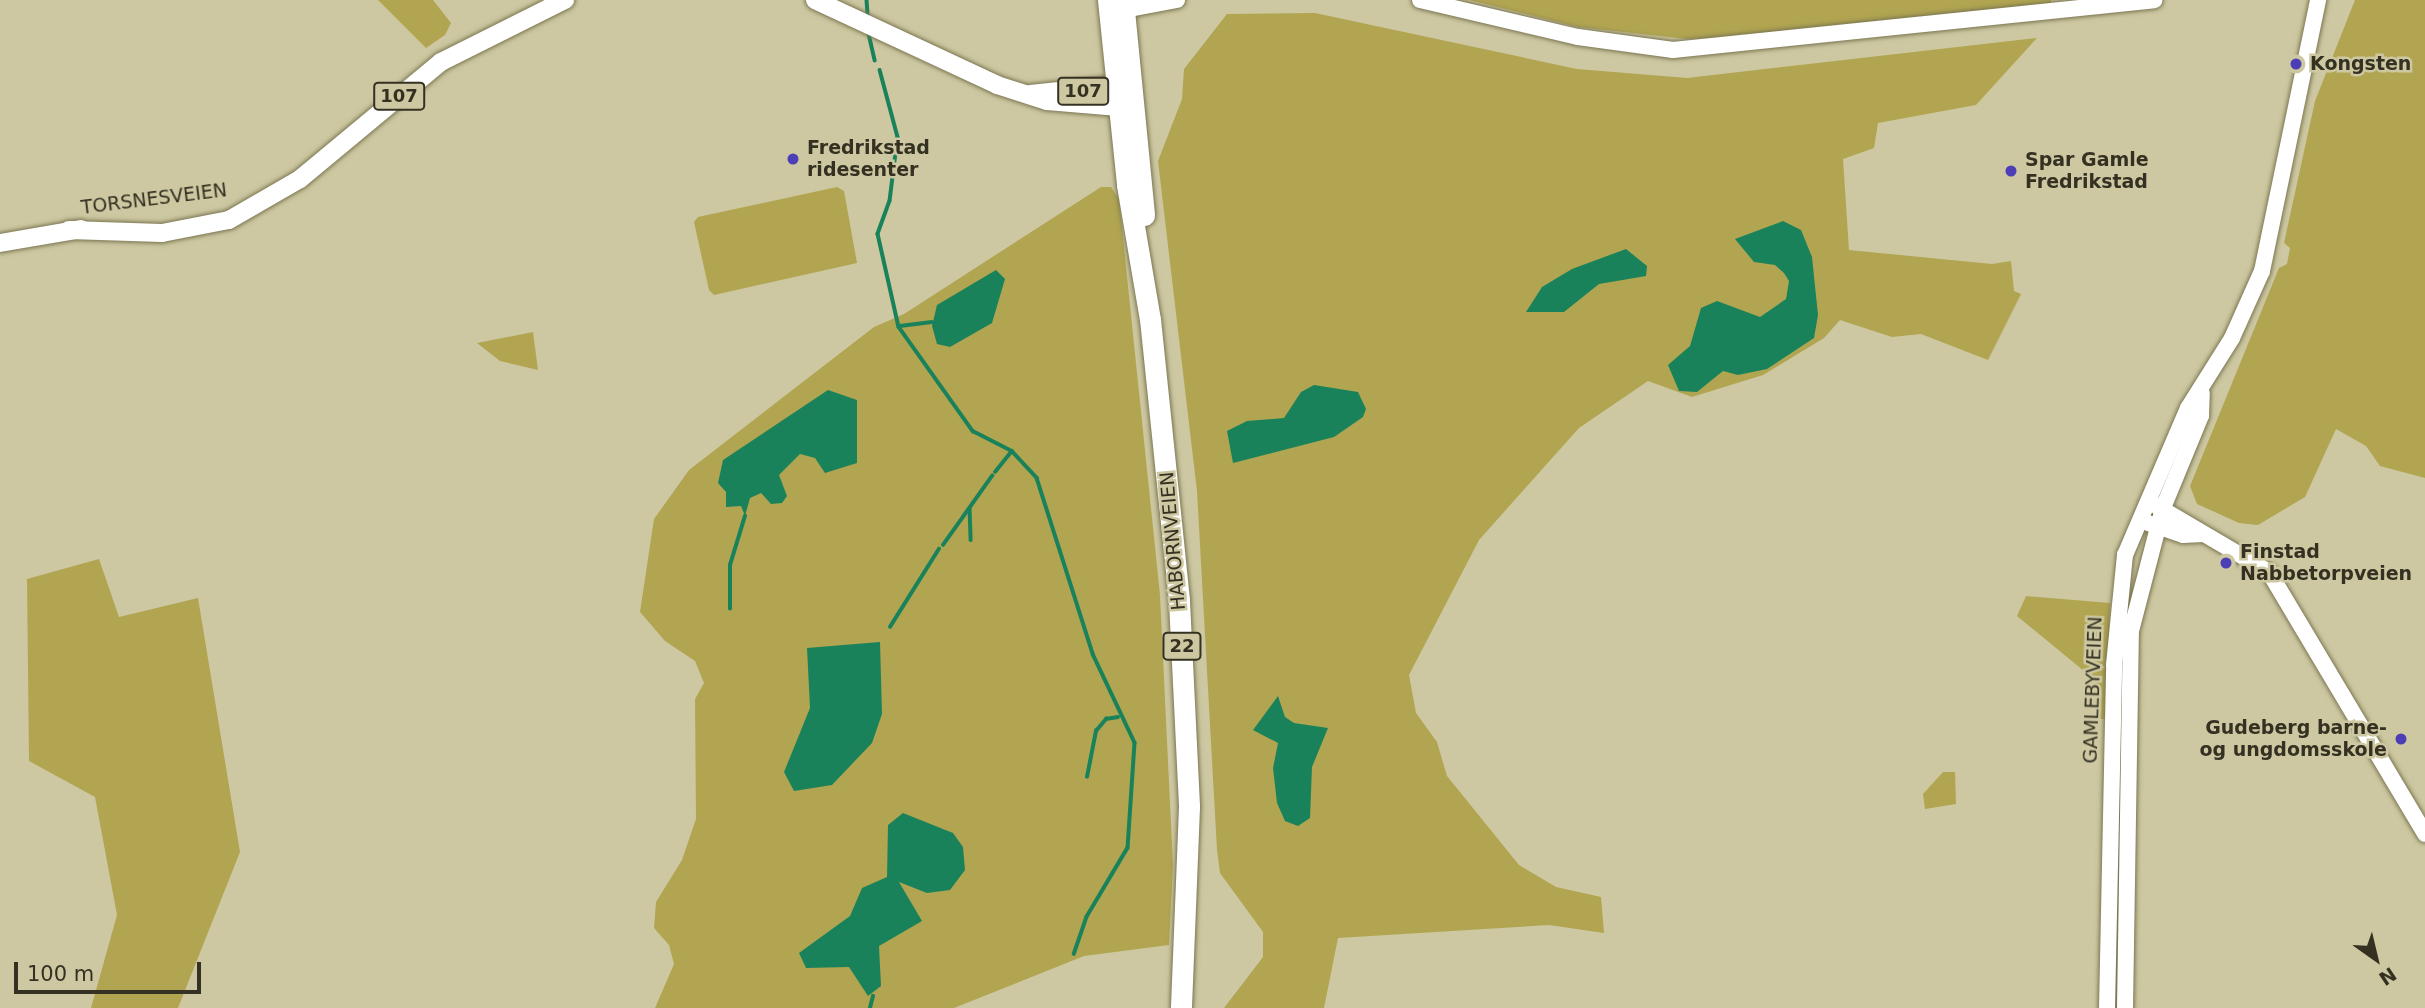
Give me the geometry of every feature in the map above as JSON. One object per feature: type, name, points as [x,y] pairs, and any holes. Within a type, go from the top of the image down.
[{"type":"highway","name":"HABORNVEIEN","points":[[1114,2],[1122,96],[1146,291],[1186,711],[1189,869],[1180,1006]]},
{"type":"main road","name":"TORSNESVEIEN","points":[[0,243],[69,230],[162,233],[209,226],[300,179],[441,62],[565,0]]},
{"type":"main road","name":"107","points":[[815,0],[1030,94],[1122,96]]},
{"type":"street","points":[[1114,2],[1177,0]]},
{"type":"street","points":[[1420,0],[1578,37],[1673,50],[2154,0]]},
{"type":"street","name":"GAMLEBYVEIEN","points":[[2107,1008],[2118,594],[2140,520],[2188,408],[2202,393],[2262,271],[2318,0]]},
{"type":"street","name":"GAMLEBYVEIEN","points":[[2125,1008],[2130,646],[2139,587],[2162,508],[2201,416],[2202,393]]},
{"type":"street","points":[[2147,502],[2162,508],[2269,572],[2425,834]]},
{"type":"street","points":[[2140,520],[2183,535],[2203,534]]},
{"type":"shaded area","points":[[378,0],[433,0],[451,23],[445,35],[426,48]]},
{"type":"shaded area","points":[[1469,0],[2051,0],[2051,5],[1779,36],[1687,39],[1578,27]]},
{"type":"shaded area","points":[[2355,0],[2425,0],[2425,478],[2380,466],[2366,446],[2336,429],[2305,497],[2258,525],[2239,523],[2197,504],[2190,486],[2279,268],[2287,264],[2290,248],[2284,243],[2315,101]]},
{"type":"shaded area","points":[[1315,13],[1577,69],[1687,78],[2037,38],[1976,105],[1878,123],[1874,148],[1843,159],[1849,250],[1992,264],[2011,261],[2014,291],[2021,294],[1988,360],[1921,334],[1892,337],[1840,320],[1824,338],[1763,375],[1692,397],[1648,381],[1579,428],[1479,540],[1409,675],[1416,713],[1437,742],[1447,776],[1519,865],[1556,887],[1601,897],[1604,933],[1549,925],[1338,938],[1324,1008],[1224,1008],[1263,957],[1263,932],[1220,873],[1197,491],[1158,161],[1182,99],[1184,69],[1227,14]]},
{"type":"shaded area","points":[[837,187],[844,191],[857,263],[714,295],[709,290],[694,222],[698,217]]},
{"type":"shaded area","points":[[1101,187],[1111,187],[1119,199],[1160,595],[1173,865],[1169,945],[1084,956],[954,1008],[655,1008],[674,964],[669,945],[654,928],[656,902],[682,860],[696,819],[695,699],[704,683],[695,661],[665,641],[640,612],[654,519],[689,470],[874,327],[904,314]]},
{"type":"shaded area","points":[[1783,221],[1801,230],[1812,257],[1818,315],[1814,338],[1767,369],[1738,375],[1723,371],[1697,392],[1679,391],[1668,365],[1690,346],[1701,308],[1717,301],[1760,317],[1786,299],[1789,281],[1784,273],[1775,265],[1754,262],[1735,239]]},
{"type":"shaded area","points":[[1626,249],[1647,266],[1646,276],[1599,284],[1564,312],[1526,312],[1542,287],[1572,269]]},
{"type":"shaded area","points":[[996,270],[1005,279],[992,323],[950,347],[937,344],[932,326],[937,305]]},
{"type":"shaded area","points":[[533,332],[538,370],[500,361],[477,343]]},
{"type":"shaded area","points":[[1314,385],[1358,392],[1366,409],[1363,417],[1334,437],[1233,463],[1227,431],[1247,421],[1284,418],[1301,392]]},
{"type":"shaded area","points":[[828,390],[857,400],[857,463],[825,473],[815,458],[800,454],[779,475],[787,496],[782,503],[771,504],[761,493],[750,498],[745,516],[741,506],[726,507],[726,492],[718,483],[723,460]]},
{"type":"shaded area","points":[[99,559],[119,617],[198,598],[240,852],[178,1008],[91,1008],[117,915],[95,797],[29,761],[27,579]]},
{"type":"shaded area","points":[[2026,596],[2110,603],[2106,719],[2098,719],[2095,680],[2017,616]]},
{"type":"shaded area","points":[[880,642],[882,714],[872,743],[832,785],[794,791],[784,772],[810,708],[807,648]]},
{"type":"shaded area","points":[[1278,696],[1285,717],[1294,723],[1328,728],[1312,767],[1310,818],[1298,826],[1285,821],[1277,803],[1273,768],[1278,743],[1253,730]]},
{"type":"shaded area","points":[[1943,772],[1955,772],[1956,804],[1925,809],[1923,794]]},
{"type":"shaded area","points":[[903,813],[953,833],[963,847],[965,870],[950,890],[927,893],[899,882],[922,921],[879,946],[881,986],[868,996],[849,967],[806,968],[799,953],[850,916],[862,888],[887,877],[888,825]]},
{"type":"waterway","points":[[867,0],[868,14]]},
{"type":"waterway","points":[[869,34],[875,60]]},
{"type":"waterway","points":[[880,70],[898,137],[890,201],[878,234],[899,327],[973,431],[1012,451],[1037,478],[1093,654],[1135,743],[1128,848],[1087,917],[1074,954]]},
{"type":"waterway","points":[[900,326],[932,322]]},
{"type":"waterway","points":[[995,472],[1011,452]]},
{"type":"waterway","points":[[943,545],[992,476]]},
{"type":"waterway","points":[[970,508],[971,540]]},
{"type":"waterway","points":[[730,609],[730,565],[745,516]]},
{"type":"waterway","points":[[890,627],[939,549]]},
{"type":"waterway","points":[[1087,777],[1096,731],[1106,719],[1118,717]]},
{"type":"waterway","points":[[870,1008],[873,996]]},
{"type":"place","name":"Kongsten","points":[[2296,64]]},
{"type":"place","name":"Fredrikstad ridesenter","points":[[793,159]]},
{"type":"place","name":"Spar Gamle Fredrikstad","points":[[2011,171]]},
{"type":"place","name":"Finstad Nabbetorpveien","points":[[2226,563]]},
{"type":"place","name":"Gudeberg barne- og ungdomsskole","points":[[2401,739]]}]
